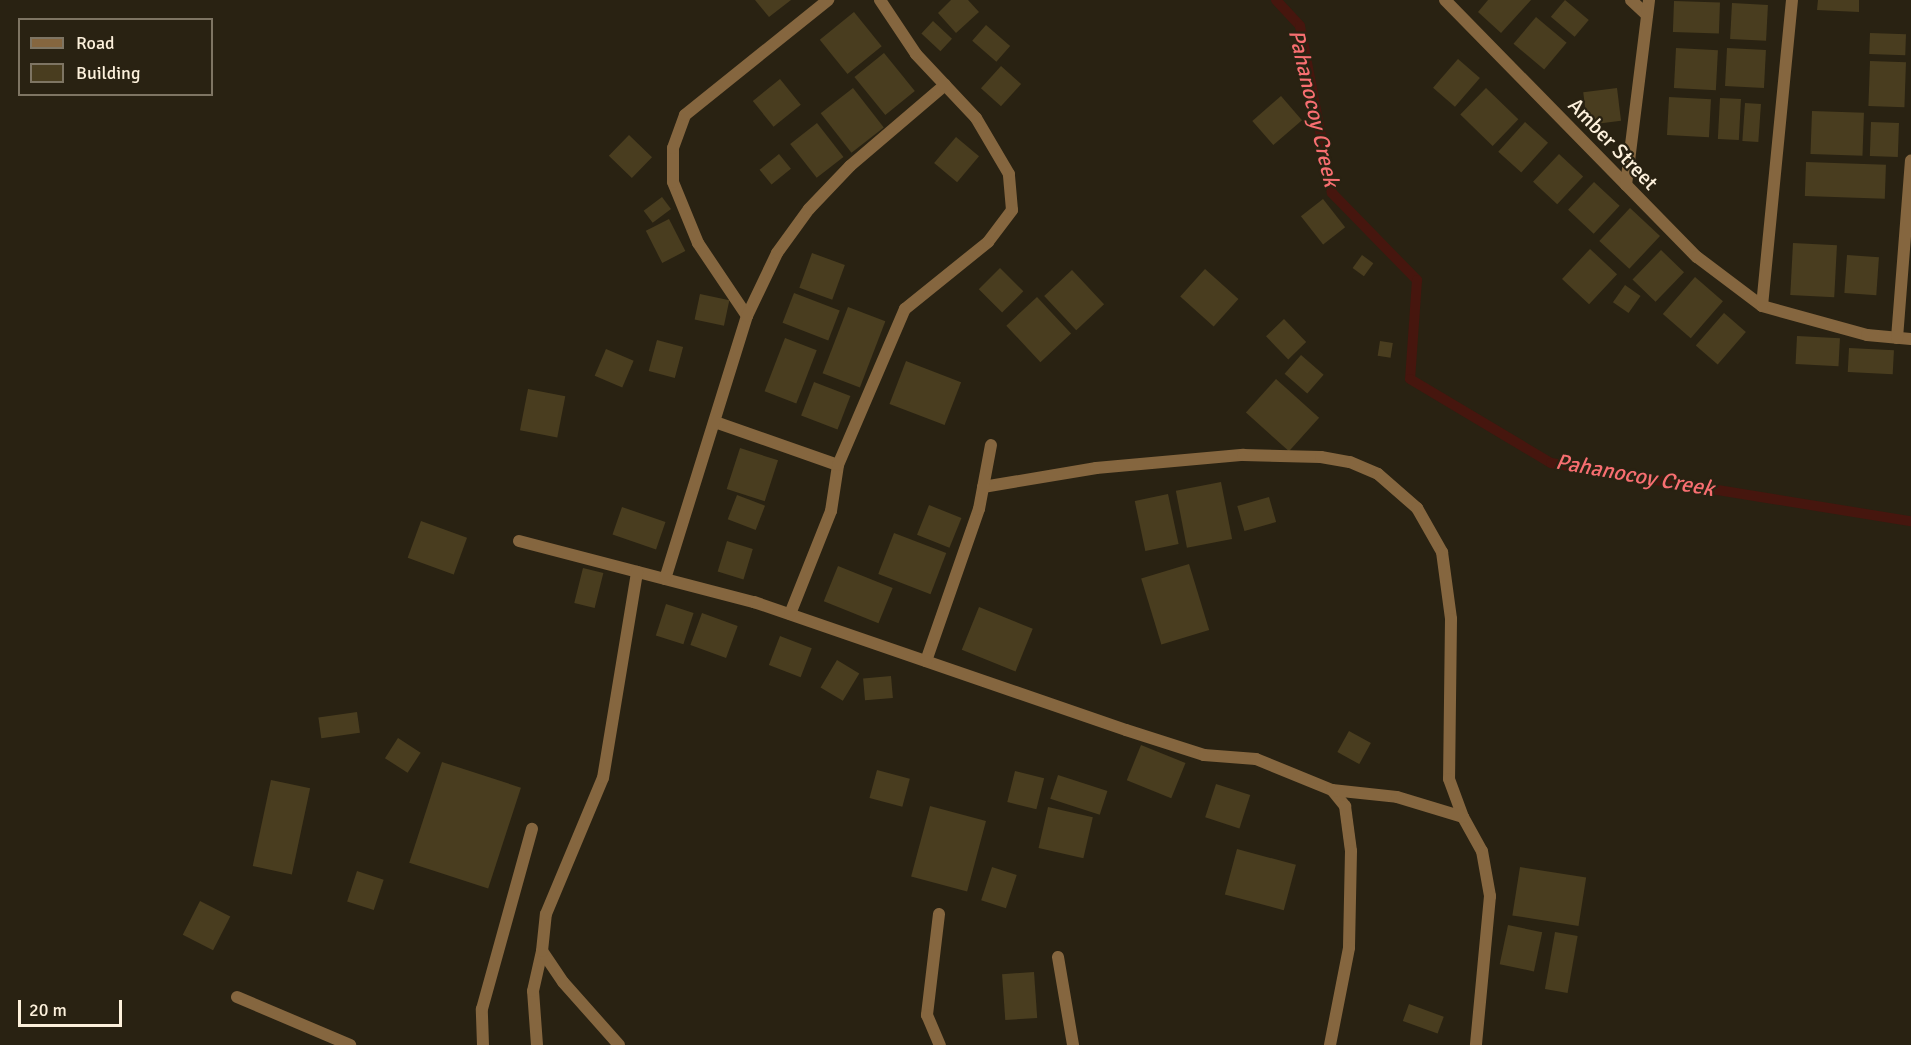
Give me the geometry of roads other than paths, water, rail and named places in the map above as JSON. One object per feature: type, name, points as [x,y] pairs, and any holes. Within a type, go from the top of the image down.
[{"type":"street","points":[[747,316],[698,243],[674,182],[673,148],[685,115],[828,0]]},
{"type":"street","points":[[790,614],[831,511],[838,465],[905,309],[988,242],[1012,210],[1008,174],[976,118],[916,54],[880,0]]},
{"type":"street","name":"Amber Street","points":[[1445,0],[1697,257],[1762,306]]},
{"type":"street","points":[[1631,0],[1647,15]]},
{"type":"street","points":[[1626,185],[1649,0]]},
{"type":"street","points":[[1792,0],[1762,306],[1867,335],[1911,339]]},
{"type":"street","points":[[665,579],[747,316],[777,253],[809,208],[850,166],[945,85]]},
{"type":"street","points":[[1897,338],[1911,161]]},
{"type":"street","points":[[715,422],[838,465]]},
{"type":"street","points":[[927,661],[983,487],[991,445]]},
{"type":"street","points":[[983,487],[1096,468],[1243,455],[1321,457],[1350,462],[1378,474],[1416,508],[1442,552],[1451,619],[1449,779],[1463,817],[1482,851],[1490,896],[1476,1045]]},
{"type":"street","points":[[519,541],[790,614],[1204,755],[1256,759],[1332,790],[1397,797],[1463,817]]},
{"type":"street","points":[[537,1045],[533,991],[542,951],[546,914],[603,778],[637,572]]},
{"type":"street","points":[[1329,1045],[1349,948],[1351,851],[1345,806],[1332,790]]},
{"type":"street","points":[[483,1045],[482,1009],[532,828]]},
{"type":"street","points":[[939,914],[927,1015],[940,1045]]},
{"type":"street","points":[[542,951],[563,982],[619,1045]]},
{"type":"street","points":[[1058,957],[1073,1045]]},
{"type":"street","points":[[237,997],[350,1045]]},
{"type":"waterway","name":"Pahanocoy Creek","points":[[1276,0],[1300,26],[1332,193],[1417,280],[1410,379],[1551,463],[1911,521]]}]
